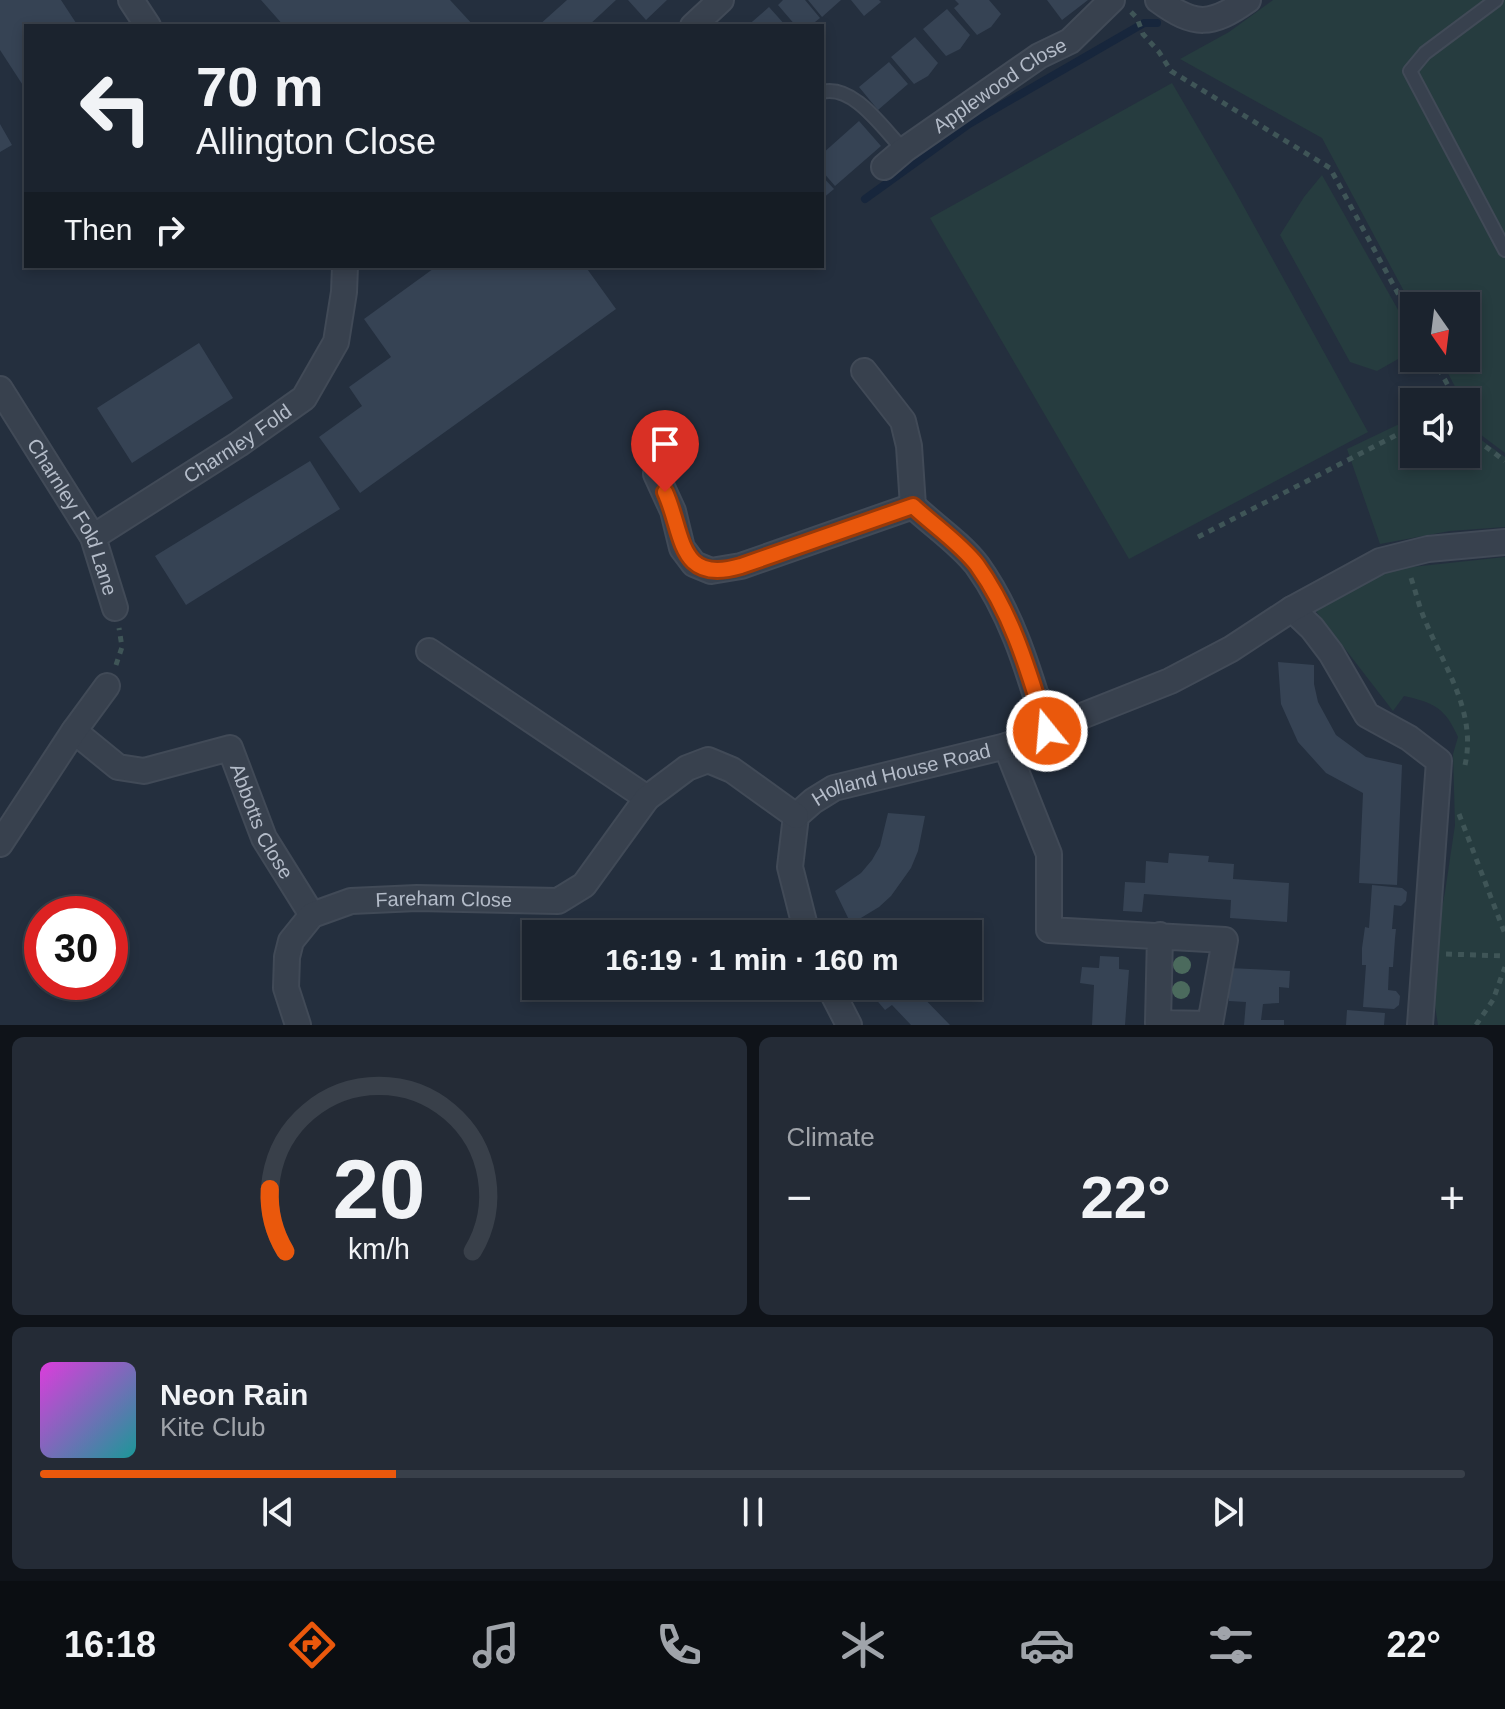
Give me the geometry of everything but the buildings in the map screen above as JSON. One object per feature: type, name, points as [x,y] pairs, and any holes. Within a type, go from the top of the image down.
[{"type":"street","points":[[131,0],[147,24]]},
{"type":"street","points":[[695,24],[721,0]]},
{"type":"street","name":"Applewood Close","points":[[884,167],[1039,56],[1070,41],[1112,0]]},
{"type":"street","points":[[1158,0],[1193,19],[1216,20],[1248,0]]},
{"type":"street","name":"Charnley Fold","points":[[93,537],[239,444],[304,398],[336,342],[345,268]]},
{"type":"street","points":[[864,371],[903,421],[909,446],[913,506],[975,563],[1004,609],[1023,653],[1047,731]]},
{"type":"street","name":"Charnley Fold Lane","points":[[0,389],[93,537],[115,608]]},
{"type":"street","points":[[656,474],[673,511],[682,548],[694,564],[711,571],[741,566],[913,506]]},
{"type":"street","name":"Holland House Road","points":[[803,920],[790,867],[796,816],[834,788],[1006,746],[1170,681],[1231,649],[1292,609],[1380,561],[1428,549],[1505,542]]},
{"type":"street","points":[[1292,609],[1331,653],[1367,715],[1409,738],[1439,761],[1420,1025]]},
{"type":"street","points":[[429,651],[647,798]]},
{"type":"street","points":[[0,844],[107,686]]},
{"type":"street","name":"Abbotts Close","points":[[74,731],[118,767],[144,771],[230,748],[264,838],[312,915]]},
{"type":"street","points":[[1006,746],[1049,854],[1049,930],[1160,935]]},
{"type":"street","name":"Fareham Close","points":[[312,915],[351,901],[417,898],[558,901],[584,885],[647,798],[687,768],[708,760],[732,770],[796,816]]},
{"type":"street","points":[[298,1025],[286,988],[287,957],[291,941],[312,915]]},
{"type":"street","points":[[836,1000],[849,1025]]},
{"type":"lane","points":[[1496,0],[1425,53],[1410,71],[1505,250]]},
{"type":"lane","points":[[824,92],[832,90],[850,95],[904,150]]},
{"type":"path","points":[[1137,18],[1143,34],[1171,71],[1330,168],[1400,297]]},
{"type":"path","points":[[1198,537],[1400,433]]},
{"type":"path","points":[[1480,442],[1505,461]]},
{"type":"path","points":[[107,686],[122,647],[115,608]]},
{"type":"path","points":[[1427,954],[1505,956]]},
{"type":"path","points":[[1476,1025],[1493,1000],[1505,967]]},
{"type":"green space","points":[[1273,0],[1505,0],[1505,453],[1480,433],[1480,388],[1456,388],[1447,372],[1480,372],[1480,292],[1404,292],[1322,138],[1180,59],[1229,32]]},
{"type":"green space","points":[[1172,83],[1368,432],[1129,559],[930,218]]},
{"type":"green space","points":[[1322,175],[1400,313],[1400,358],[1377,371],[1350,362],[1280,235]]},
{"type":"green space","points":[[1400,424],[1400,468],[1480,468],[1480,439],[1505,457],[1505,527],[1450,531],[1380,544],[1347,449]]},
{"type":"green space","points":[[1505,557],[1505,1025],[1438,1025],[1427,954],[1436,939],[1455,825],[1453,754],[1458,737],[1443,713],[1424,701],[1404,696],[1393,711],[1312,606],[1393,569]]},
{"type":"waterway","points":[[865,199],[969,124],[1144,23],[1157,23]]},
{"type":"route","points":[[665,492],[682,548],[694,564],[711,571],[741,566],[913,506],[975,563],[1004,609],[1023,653],[1047,731]]}]
